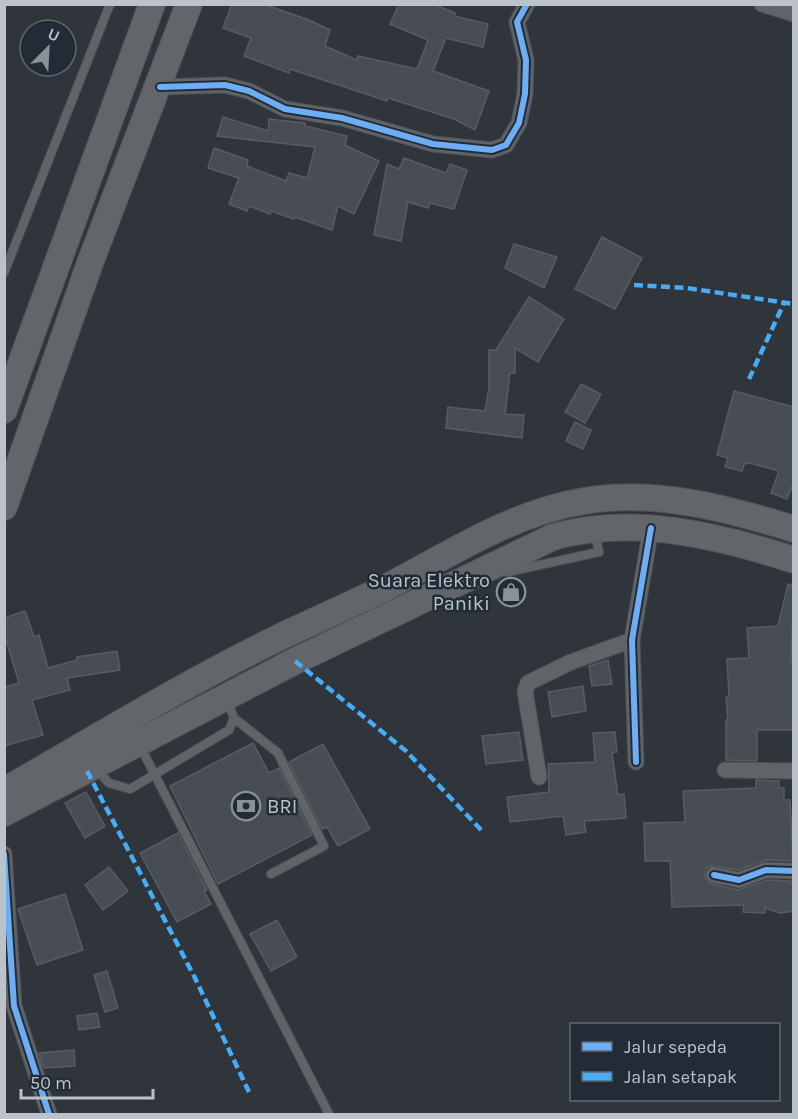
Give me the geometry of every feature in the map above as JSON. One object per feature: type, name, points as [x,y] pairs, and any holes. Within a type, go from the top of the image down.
[{"type":"highway","points":[[4,410],[152,4]]},
{"type":"highway","points":[[4,507],[90,263],[160,87],[189,4]]},
{"type":"highway","points":[[4,791],[161,700],[496,529],[539,511],[585,501],[637,498],[692,502],[740,512],[794,529]]},
{"type":"highway","points":[[4,813],[139,745],[230,708],[296,661],[553,537],[583,529],[651,528],[737,542],[794,560]]},
{"type":"street","points":[[160,87],[225,85],[249,91],[285,109],[342,118],[433,144],[492,150],[506,144],[519,123],[525,94],[526,60],[517,22],[527,4]]},
{"type":"street","points":[[762,4],[794,14]]},
{"type":"street","points":[[636,762],[632,640],[651,528]]},
{"type":"street","points":[[539,777],[525,691],[528,683],[571,662],[632,640]]},
{"type":"street","points":[[725,770],[794,771]]},
{"type":"street","points":[[4,854],[14,1006],[49,1114]]},
{"type":"street","points":[[714,875],[739,880],[766,870],[794,871]]},
{"type":"lane","points":[[4,273],[110,4]]},
{"type":"lane","points":[[507,572],[599,552],[594,529]]},
{"type":"lane","points":[[96,767],[109,783],[130,789],[223,735],[233,724],[230,708]]},
{"type":"lane","points":[[230,708],[278,753],[324,846],[271,874]]},
{"type":"lane","points":[[139,745],[329,1114]]},
{"type":"building","points":[[232,4],[263,4],[309,20],[330,30],[325,46],[357,60],[358,56],[417,69],[428,40],[390,24],[399,4],[433,4],[455,13],[454,16],[488,24],[483,47],[446,38],[433,71],[489,91],[475,130],[454,119],[388,98],[387,101],[290,69],[289,73],[244,56],[251,38],[223,28]]},
{"type":"building","points":[[223,117],[268,131],[269,119],[305,123],[305,126],[347,136],[345,145],[379,161],[354,214],[338,206],[332,230],[295,217],[294,219],[271,211],[270,214],[249,206],[247,211],[229,204],[239,178],[208,168],[214,148],[248,160],[247,166],[286,181],[289,173],[307,178],[315,147],[217,136]]},
{"type":"building","points":[[404,158],[446,173],[450,164],[467,170],[454,209],[430,203],[428,208],[408,202],[401,241],[374,235],[387,164],[399,169]]},
{"type":"building","points":[[602,237],[642,258],[615,309],[575,289]]},
{"type":"building","points":[[514,244],[557,257],[544,288],[505,268]]},
{"type":"building","points":[[529,297],[564,319],[538,362],[515,348],[515,373],[510,373],[505,414],[524,415],[522,438],[446,428],[448,407],[485,411],[489,387],[489,350],[496,350]]},
{"type":"building","points":[[581,384],[601,394],[585,423],[565,412]]},
{"type":"building","points":[[734,391],[794,407],[794,481],[787,499],[771,493],[779,471],[750,463],[744,464],[742,471],[725,467],[728,458],[717,455]]},
{"type":"building","points":[[575,422],[591,430],[583,449],[566,441]]},
{"type":"building","points":[[788,584],[794,585],[791,662],[794,662],[794,730],[757,730],[757,761],[726,760],[726,720],[728,720],[726,697],[729,696],[727,659],[749,658],[747,628],[778,626]]},
{"type":"building","points":[[25,611],[34,637],[39,635],[48,668],[77,660],[77,657],[117,651],[120,670],[67,678],[70,690],[32,700],[43,735],[4,746],[4,687],[19,683],[4,633],[4,618]]},
{"type":"building","points":[[608,660],[612,684],[592,686],[589,666]]},
{"type":"building","points":[[583,686],[586,711],[552,717],[548,692]]},
{"type":"building","points":[[519,732],[523,760],[486,764],[482,736]]},
{"type":"building","points":[[615,732],[617,752],[612,753],[618,795],[624,794],[626,818],[584,821],[586,832],[566,835],[563,816],[510,822],[507,797],[549,792],[548,764],[595,762],[593,733]]},
{"type":"building","points":[[253,743],[269,773],[279,768],[312,835],[218,884],[170,786]]},
{"type":"building","points":[[323,744],[370,829],[338,846],[327,827],[322,829],[289,762]]},
{"type":"building","points":[[756,780],[779,781],[779,788],[784,788],[784,800],[790,800],[793,861],[766,860],[738,870],[711,866],[706,869],[705,878],[712,884],[738,890],[768,880],[791,881],[791,884],[794,884],[794,911],[780,913],[765,908],[765,913],[743,912],[744,905],[672,907],[670,861],[645,861],[644,823],[685,822],[683,791],[756,788]]},
{"type":"building","points":[[86,792],[105,826],[85,838],[65,803]]},
{"type":"building","points":[[178,833],[207,890],[204,891],[211,904],[177,922],[140,853]]},
{"type":"building","points":[[109,867],[128,891],[103,910],[85,885]]},
{"type":"building","points":[[65,894],[83,950],[37,965],[18,909]]},
{"type":"building","points":[[277,920],[297,957],[271,971],[250,934]]},
{"type":"building","points":[[107,971],[118,1008],[105,1012],[94,975]]},
{"type":"building","points":[[97,1013],[100,1027],[79,1030],[77,1016]]},
{"type":"building","points":[[74,1050],[75,1066],[44,1068],[39,1053]]},
{"type":"marked path","points":[[634,285],[687,288],[794,304]]},
{"type":"marked path","points":[[749,379],[784,303]]},
{"type":"marked path","points":[[295,661],[406,751],[484,833]]},
{"type":"marked path","points":[[87,771],[195,978],[249,1092]]},
{"type":"cycle path","points":[[160,87],[225,85],[249,91],[285,109],[342,118],[433,144],[492,150],[506,145],[519,123],[525,94],[526,60],[517,22],[527,4]]},
{"type":"cycle path","points":[[636,762],[632,640],[651,528]]},
{"type":"cycle path","points":[[4,854],[14,1006],[49,1114]]},
{"type":"cycle path","points":[[714,875],[739,880],[766,870],[794,871]]},
{"type":"place","name":"Suara Elektro Paniki","points":[[511,592]]},
{"type":"place","name":"BRI","points":[[246,806]]}]
